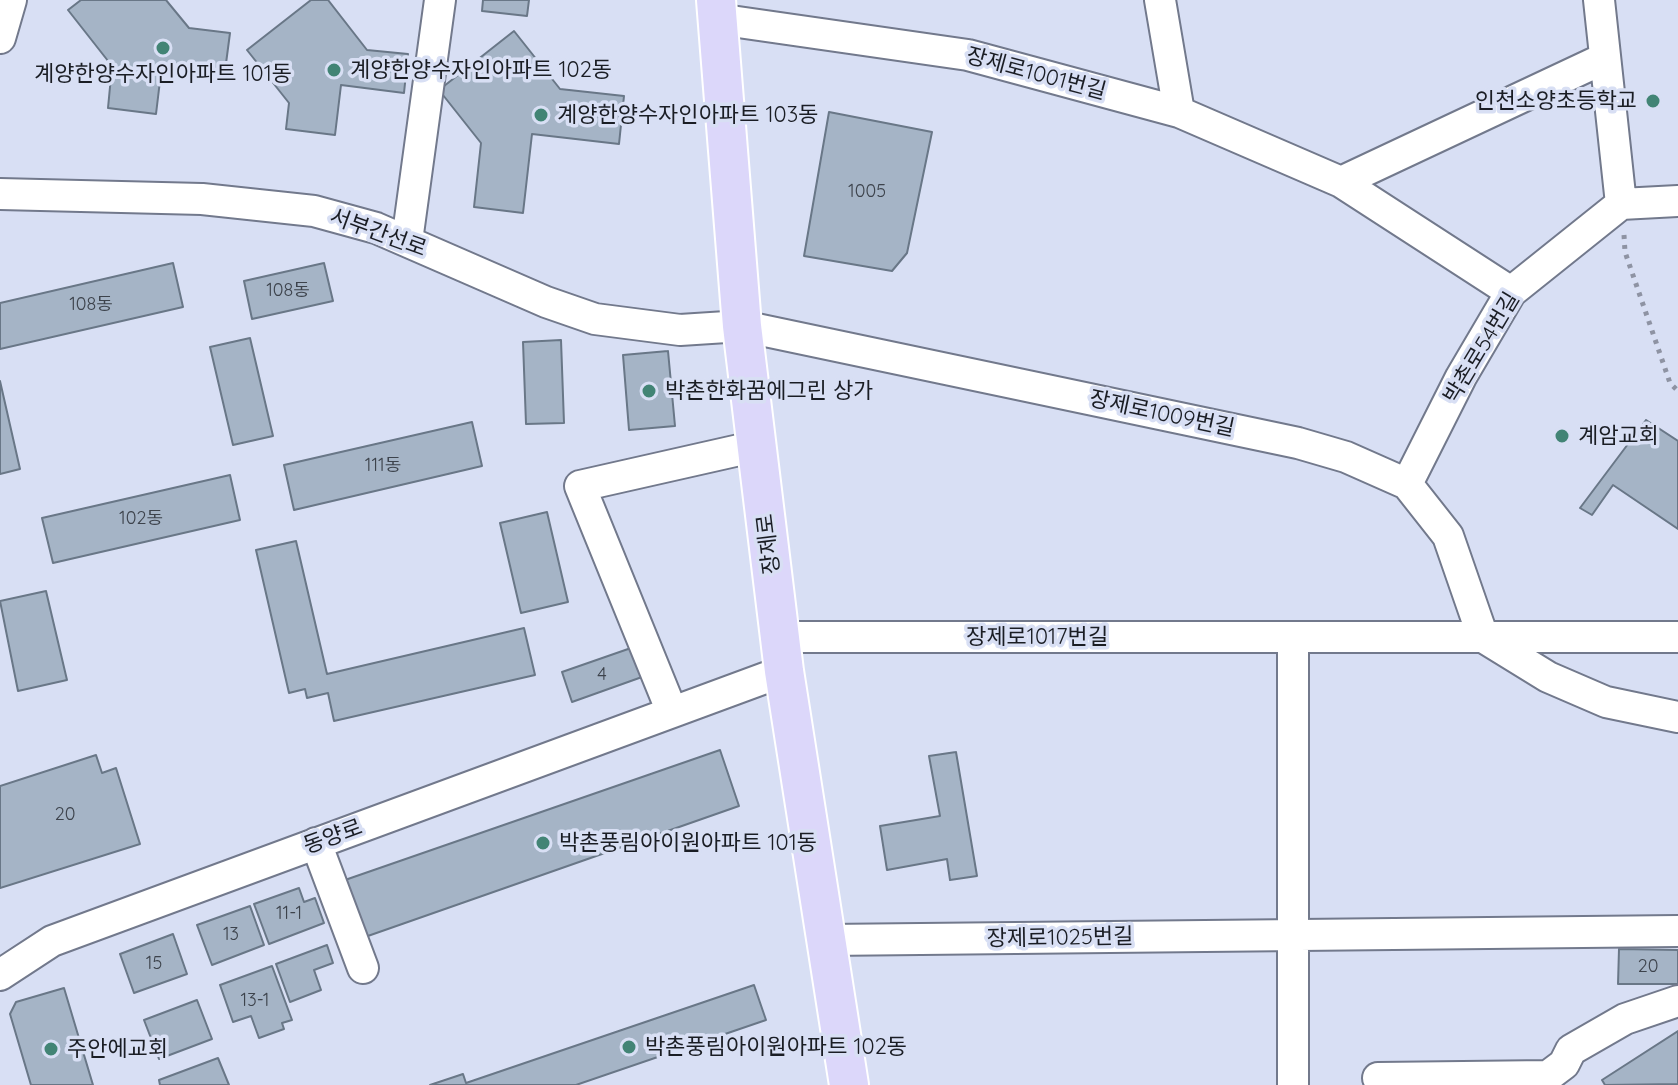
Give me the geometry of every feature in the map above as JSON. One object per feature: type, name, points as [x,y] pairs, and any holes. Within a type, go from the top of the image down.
[{"type":"main road","name":"장제로","points":[[717,9],[742,326],[782,654],[849,1085]]},
{"type":"street","points":[[0,38],[11,0]]},
{"type":"street","points":[[407,241],[440,0]]},
{"type":"street","points":[[1160,0],[1179,112]]},
{"type":"street","points":[[1599,0],[1621,204],[1678,201]]},
{"type":"street","name":"장제로1001번길","points":[[717,9],[968,55],[1179,112],[1341,182],[1511,292]]},
{"type":"street","points":[[1341,182],[1605,58]]},
{"type":"street","name":"서부간선로","points":[[0,194],[202,199],[314,211],[376,228],[546,302],[595,319],[680,330],[742,326]]},
{"type":"street","name":"박촌로54번길","points":[[1407,484],[1461,377],[1511,292],[1621,204]]},
{"type":"street","name":"장제로1009번길","points":[[742,326],[1298,443],[1346,457],[1407,484],[1448,536],[1483,637]]},
{"type":"street","points":[[672,712],[580,486],[757,446]]},
{"type":"street","points":[[1293,637],[1293,1085]]},
{"type":"street","name":"장제로1017번길","points":[[782,654],[1293,637],[1678,637]]},
{"type":"street","points":[[1483,637],[1548,677],[1606,702],[1678,717]]},
{"type":"street","name":"동양로","points":[[0,975],[52,941],[672,712],[782,654]]},
{"type":"street","points":[[316,843],[363,968]]},
{"type":"street","name":"장제로1025번길","points":[[826,940],[1678,931]]},
{"type":"street","points":[[1378,1078],[1548,1076],[1564,1064],[1571,1050],[1625,1019],[1678,1001]]},
{"type":"path","points":[[1621,204],[1625,252],[1670,383],[1678,391]]},
{"type":"building","name":"계양한양수자인아파트 101동","points":[[81,0],[166,0],[189,28],[230,33],[225,71],[162,64],[156,114],[108,108],[112,66],[68,10]]},
{"type":"building","name":"계양한양수자인아파트 102동","points":[[311,0],[328,0],[367,50],[408,54],[404,93],[341,85],[335,135],[286,129],[289,103],[247,50]]},
{"type":"building","points":[[483,0],[529,0],[527,16],[482,11]]},
{"type":"building","name":"계양한양수자인아파트 103동","points":[[514,31],[560,89],[624,96],[619,144],[532,134],[523,213],[474,207],[481,143],[439,90]]},
{"type":"building","points":[[829,112],[932,132],[907,253],[892,271],[804,256]]},
{"type":"building","points":[[173,263],[183,307],[0,349],[0,303]]},
{"type":"building","points":[[324,263],[333,301],[252,319],[244,281]]},
{"type":"building","points":[[250,338],[273,436],[233,445],[210,347]]},
{"type":"building","points":[[561,340],[564,423],[526,424],[523,342]]},
{"type":"building","name":"박촌한화꿈에그린 상가","points":[[668,351],[675,426],[629,430],[623,355]]},
{"type":"building","points":[[0,381],[20,469],[0,474]]},
{"type":"building","points":[[1646,420],[1678,441],[1678,529],[1613,485],[1592,515],[1580,508]]},
{"type":"building","points":[[472,422],[482,466],[294,510],[284,465]]},
{"type":"building","points":[[230,475],[240,520],[53,563],[42,518]]},
{"type":"building","points":[[547,512],[568,602],[521,613],[500,523]]},
{"type":"building","points":[[296,541],[327,674],[524,628],[535,675],[334,721],[328,693],[307,698],[305,689],[289,693],[256,550]]},
{"type":"building","points":[[46,591],[67,680],[18,691],[0,601]]},
{"type":"building","points":[[631,648],[642,677],[572,702],[562,672]]},
{"type":"building","name":"박촌풍림아이원아파트 101동","points":[[720,750],[739,806],[365,937],[345,880]]},
{"type":"building","points":[[956,752],[977,876],[950,880],[947,859],[887,870],[880,826],[940,816],[929,756]]},
{"type":"building","points":[[96,755],[102,773],[116,768],[140,844],[0,888],[0,786]]},
{"type":"building","points":[[299,888],[304,902],[315,898],[324,923],[269,944],[254,904]]},
{"type":"building","points":[[250,906],[264,945],[212,965],[197,925]]},
{"type":"building","points":[[173,934],[187,974],[134,993],[120,954]]},
{"type":"building","points":[[327,945],[333,963],[314,970],[321,990],[290,1002],[276,964]]},
{"type":"building","points":[[1619,949],[1678,950],[1678,984],[1618,984]]},
{"type":"building","points":[[272,966],[292,1020],[282,1023],[284,1029],[259,1038],[251,1016],[233,1022],[220,985]]},
{"type":"building","name":"박촌풍림아이원아파트 102동","points":[[754,985],[766,1020],[576,1085],[430,1085],[463,1074],[466,1083]]},
{"type":"building","name":"주안에교회","points":[[64,988],[93,1085],[31,1085],[10,1014],[16,1002]]},
{"type":"building","points":[[197,1000],[212,1039],[159,1059],[144,1020]]},
{"type":"building","points":[[1678,1031],[1678,1084],[1605,1085],[1602,1080]]},
{"type":"building","points":[[218,1058],[229,1085],[160,1085],[159,1080]]},
{"type":"place","name":"계양한양수자인아파트 101동","points":[[163,48]]},
{"type":"place","name":"계양한양수자인아파트 102동","points":[[334,70]]},
{"type":"place","name":"인천소양초등학교","points":[[1653,101]]},
{"type":"place","name":"계양한양수자인아파트 103동","points":[[541,115]]},
{"type":"place","name":"박촌한화꿈에그린 상가","points":[[649,391]]},
{"type":"place","name":"계암교회","points":[[1562,436]]},
{"type":"place","name":"박촌풍림아이원아파트 101동","points":[[543,843]]},
{"type":"place","name":"박촌풍림아이원아파트 102동","points":[[629,1047]]},
{"type":"place","name":"주안에교회","points":[[51,1049]]}]
